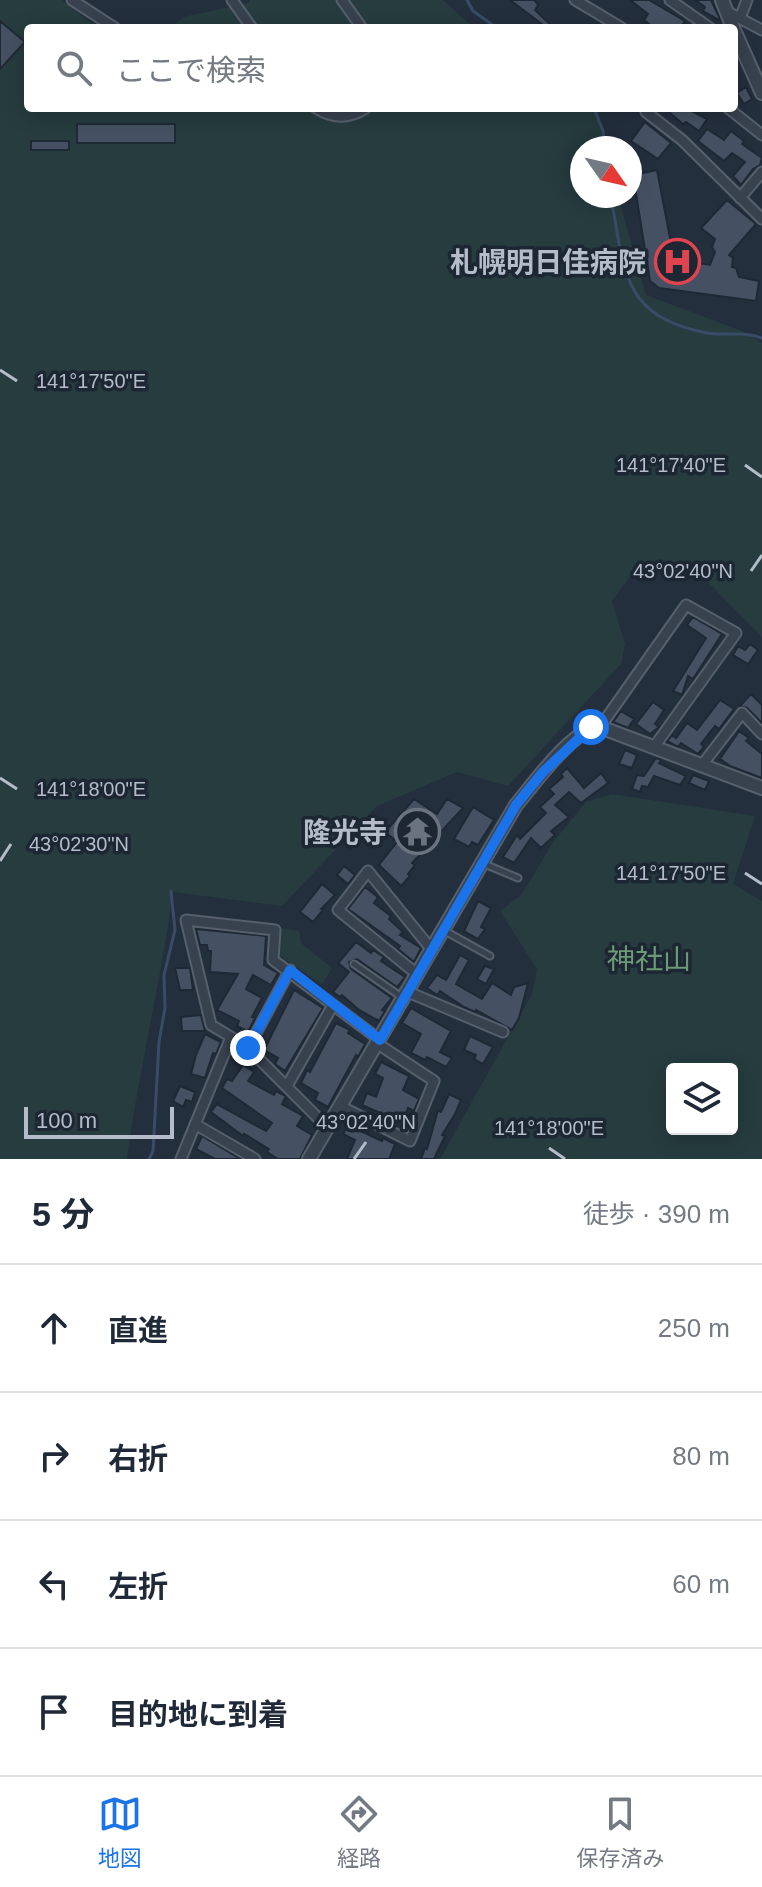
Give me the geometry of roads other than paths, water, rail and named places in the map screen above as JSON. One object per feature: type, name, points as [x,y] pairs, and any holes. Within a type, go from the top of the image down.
[{"type":"street","points":[[72,0],[109,24]]},
{"type":"street","points":[[232,0],[249,24]]},
{"type":"street","points":[[342,0],[359,24]]},
{"type":"street","points":[[575,0],[615,24]]},
{"type":"street","points":[[670,0],[704,24]]},
{"type":"street","points":[[738,25],[747,0]]},
{"type":"street","points":[[724,5],[733,24]]},
{"type":"street","points":[[738,30],[762,30]]},
{"type":"street","points":[[738,35],[762,93]]},
{"type":"street","points":[[323,112],[341,117],[360,112]]},
{"type":"street","points":[[646,112],[682,140],[762,219]]},
{"type":"street","points":[[733,112],[762,135]]},
{"type":"street","points":[[740,198],[762,172]]},
{"type":"street","points":[[600,727],[686,605],[736,633],[654,747]]},
{"type":"street","points":[[702,765],[742,713],[762,734]]},
{"type":"street","points":[[309,1159],[516,805],[582,733],[591,727],[600,727],[762,788]]},
{"type":"street","points":[[418,975],[338,910],[368,871],[432,950]]},
{"type":"street","points":[[327,1127],[248,1048],[211,1025],[186,920],[275,930],[273,960],[434,1081],[410,1141],[340,1106]]},
{"type":"street","points":[[248,1048],[290,970]]},
{"type":"street","points":[[406,996],[503,1032]]},
{"type":"street","points":[[287,1086],[333,1005]]},
{"type":"street","points":[[181,1159],[231,1037]]},
{"type":"street","points":[[195,1124],[255,1159]]},
{"type":"lane","points":[[481,863],[518,878]]},
{"type":"lane","points":[[444,931],[490,956]]},
{"type":"lane","points":[[354,964],[406,996]]},
{"type":"waterway","points":[[467,0],[473,11],[491,24]]},
{"type":"waterway","points":[[596,112],[604,136]]},
{"type":"waterway","points":[[613,208],[631,284],[651,310],[684,327],[707,333],[762,338]]},
{"type":"waterway","points":[[149,1159],[153,1151],[159,1042],[165,1008],[164,975],[175,930],[171,891]]},
{"type":"place","name":"札幌明日佳病院","points":[[677,262]]},
{"type":"place","name":"隆光寺","points":[[418,832]]},
{"type":"park label","name":"神社山","points":[[649,959]]}]
